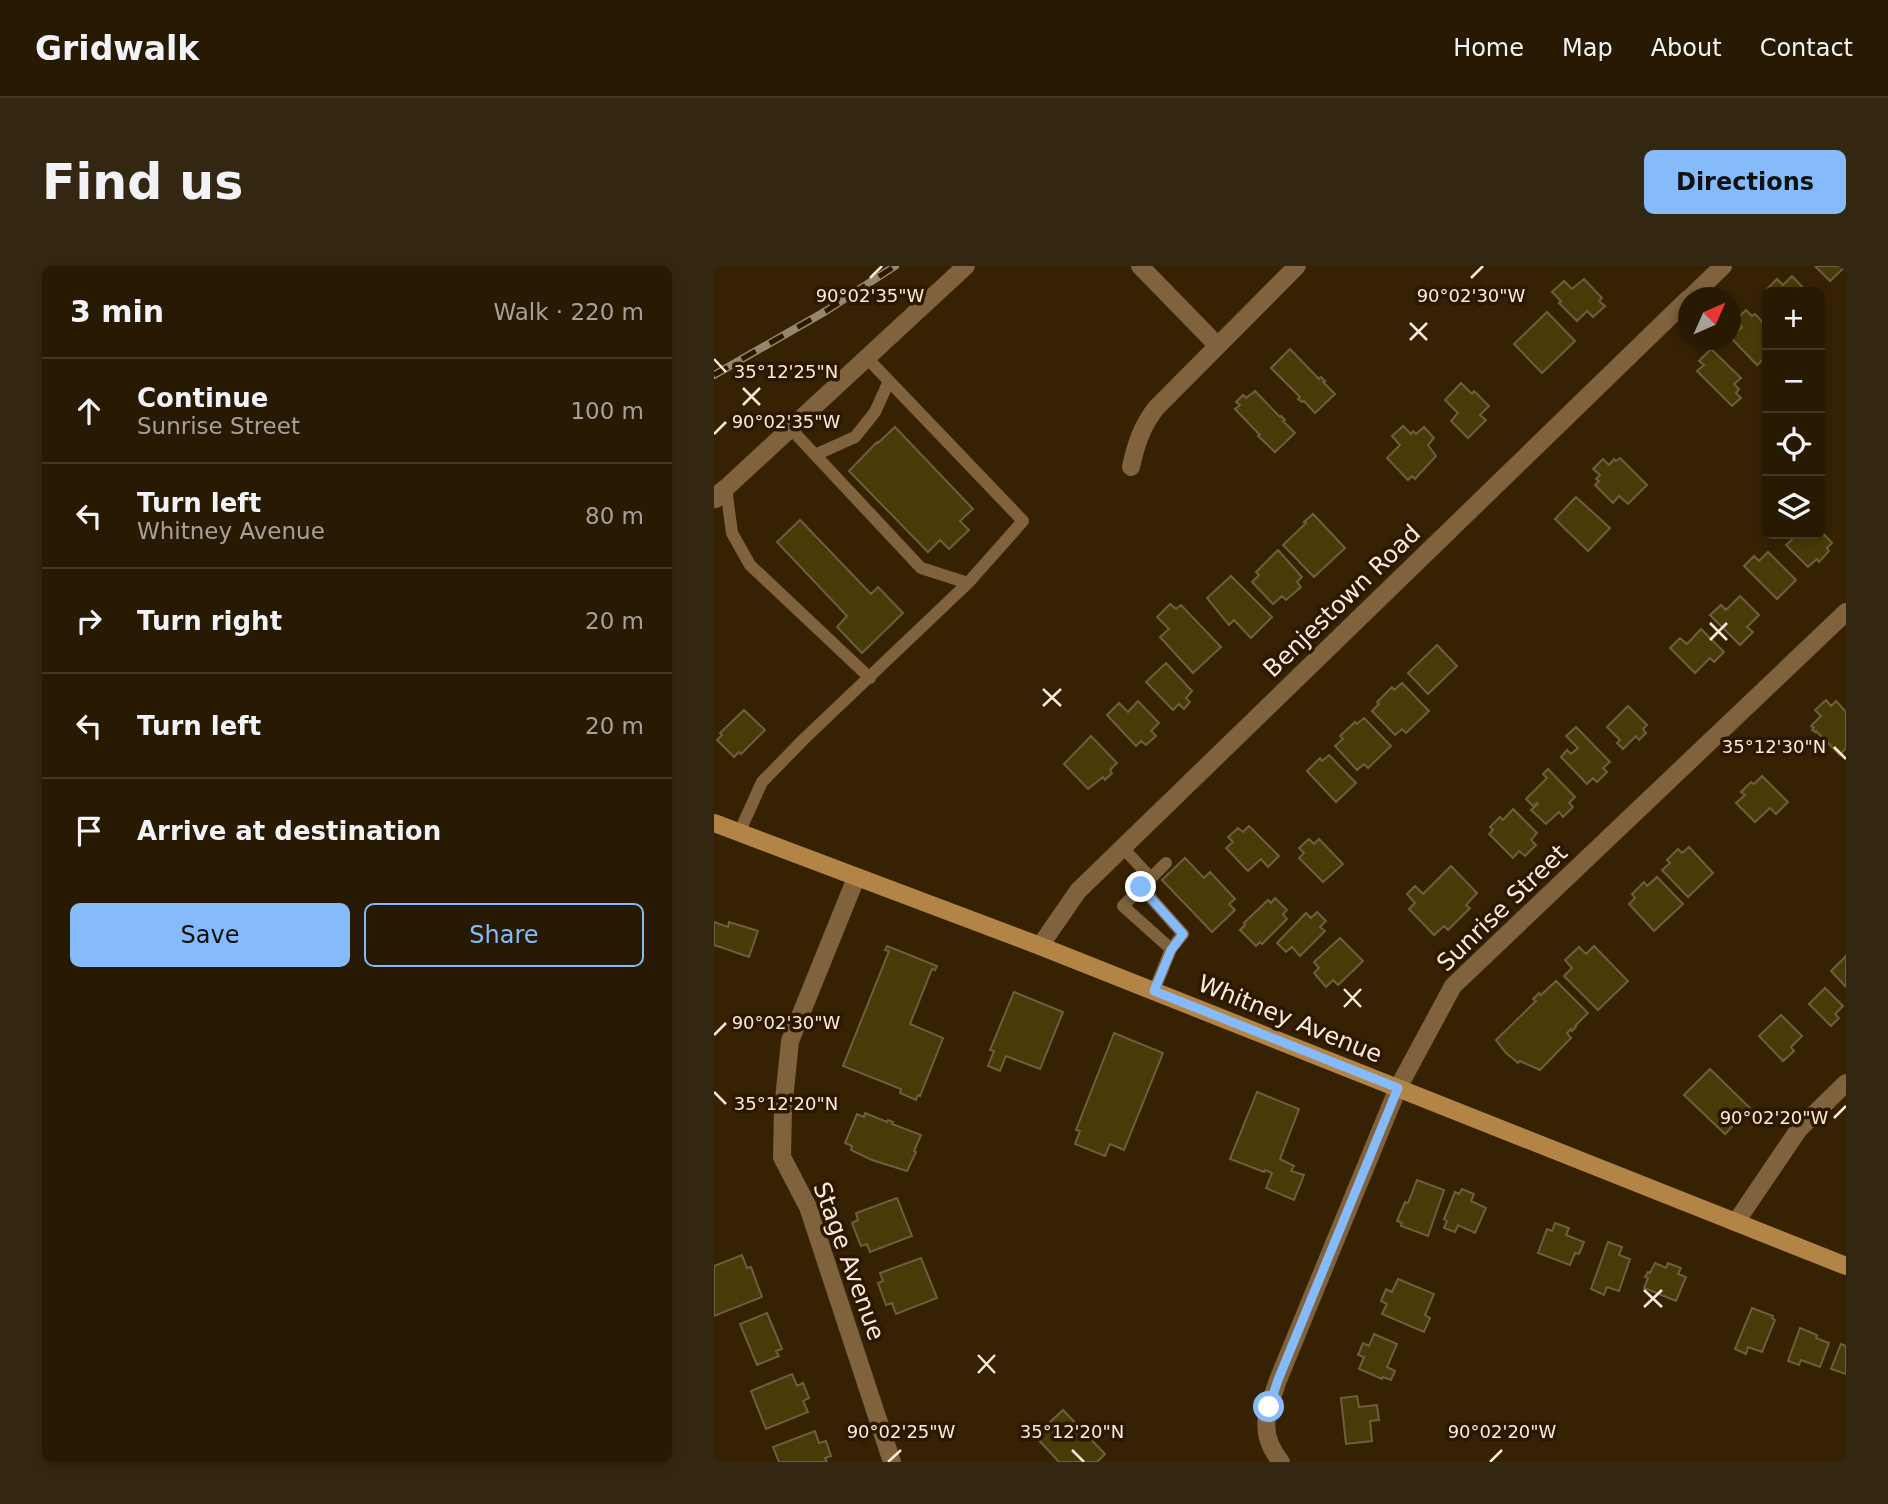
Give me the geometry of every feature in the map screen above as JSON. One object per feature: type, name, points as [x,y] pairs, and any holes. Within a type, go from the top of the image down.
[{"type":"main road","name":"Whitney Avenue","points":[[714,823],[1040,946],[1846,1266]]},
{"type":"street","points":[[718,496],[965,266]]},
{"type":"street","points":[[1140,266],[1217,345]]},
{"type":"street","points":[[1131,467],[1138,436],[1156,408],[1297,266]]},
{"type":"street","name":"Benjestown Road","points":[[1701,287],[1723,266]]},
{"type":"street","name":"Benjestown Road","points":[[1040,946],[1079,891],[1678,310]]},
{"type":"street","name":"Sunrise Street","points":[[1281,1462],[1266,1437],[1267,1416],[1273,1395],[1398,1088],[1453,986],[1846,612]]},
{"type":"street","name":"Stage Avenue","points":[[856,878],[790,1041],[783,1109],[782,1157],[808,1207],[892,1462]]},
{"type":"street","points":[[1736,1222],[1798,1129],[1846,1083]]},
{"type":"lane","points":[[739,833],[762,782],[968,583],[1023,521],[866,358]]},
{"type":"lane","points":[[815,455],[855,437],[875,412],[889,381]]},
{"type":"lane","points":[[790,428],[921,568],[968,583]]},
{"type":"lane","points":[[718,496],[732,533],[750,565],[870,678]]},
{"type":"lane","points":[[1123,848],[1183,934],[1171,950],[1154,991]]},
{"type":"lane","points":[[1166,863],[1123,906],[1171,950]]},
{"type":"building","points":[[1815,266],[1846,266],[1830,281]]},
{"type":"building","points":[[1792,276],[1802,287],[1769,287],[1777,279],[1783,285]]},
{"type":"building","points":[[1584,279],[1602,298],[1599,301],[1605,306],[1593,317],[1587,311],[1577,321],[1552,292],[1564,281],[1572,289]]},
{"type":"building","points":[[1746,310],[1762,322],[1762,360],[1757,365],[1741,348],[1741,315]]},
{"type":"building","points":[[1547,312],[1575,341],[1542,373],[1514,344]]},
{"type":"building","points":[[1290,349],[1319,379],[1321,377],[1325,381],[1323,382],[1335,394],[1315,413],[1304,401],[1298,399],[1300,397],[1271,368]]},
{"type":"building","points":[[1712,350],[1741,378],[1734,384],[1739,389],[1736,393],[1741,398],[1732,406],[1697,371],[1704,365],[1699,361]]},
{"type":"building","points":[[1461,383],[1489,406],[1480,415],[1486,420],[1468,438],[1451,421],[1458,413],[1445,400]]},
{"type":"building","points":[[1255,391],[1295,433],[1275,452],[1235,409],[1240,405],[1236,402],[1243,395],[1246,398]]},
{"type":"building","points":[[1403,426],[1411,434],[1413,431],[1416,434],[1424,427],[1434,438],[1428,445],[1436,456],[1415,479],[1412,476],[1408,480],[1387,458],[1400,445],[1392,436]]},
{"type":"building","points":[[895,427],[973,509],[960,521],[969,530],[949,549],[940,540],[928,552],[849,471]]},
{"type":"building","points":[[1620,458],[1647,485],[1628,504],[1619,496],[1613,503],[1595,485],[1600,475],[1593,469],[1603,459],[1609,465],[1614,459],[1616,461]]},
{"type":"building","points":[[1576,497],[1610,528],[1588,551],[1555,519]]},
{"type":"building","points":[[1313,514],[1345,548],[1314,577],[1283,545]]},
{"type":"building","points":[[800,520],[871,594],[878,587],[903,613],[862,653],[837,627],[847,616],[777,542]]},
{"type":"building","points":[[1825,535],[1832,543],[1819,562],[1817,559],[1808,567],[1786,545],[1793,539],[1825,539]]},
{"type":"building","points":[[1278,550],[1302,577],[1297,582],[1301,587],[1286,600],[1282,596],[1273,604],[1252,582],[1259,575],[1256,572]]},
{"type":"building","points":[[1768,552],[1796,580],[1777,599],[1744,566],[1754,556],[1759,561]]},
{"type":"building","points":[[1231,576],[1272,617],[1251,638],[1234,620],[1229,625],[1207,598]]},
{"type":"building","points":[[1740,596],[1759,615],[1747,627],[1753,632],[1740,645],[1710,615],[1721,605],[1726,610]]},
{"type":"building","points":[[1170,604],[1176,609],[1181,605],[1221,647],[1193,673],[1160,637],[1169,629],[1157,617]]},
{"type":"building","points":[[1701,629],[1724,652],[1714,662],[1710,658],[1695,673],[1670,648],[1680,638],[1687,644]]},
{"type":"building","points":[[1437,645],[1457,666],[1428,694],[1408,673]]},
{"type":"building","points":[[1166,663],[1192,691],[1186,698],[1190,702],[1184,709],[1179,704],[1173,710],[1146,682]]},
{"type":"building","points":[[1402,683],[1429,711],[1406,733],[1402,729],[1395,735],[1372,711],[1392,687],[1394,690]]},
{"type":"building","points":[[1826,700],[1831,706],[1836,701],[1846,712],[1846,748],[1840,755],[1812,730],[1814,728],[1811,726],[1821,716],[1815,710]]},
{"type":"building","points":[[1138,701],[1159,723],[1151,731],[1156,736],[1146,745],[1141,741],[1136,746],[1107,715],[1119,703],[1128,712]]},
{"type":"building","points":[[1628,706],[1647,725],[1643,729],[1646,733],[1639,740],[1636,736],[1623,749],[1617,743],[1620,740],[1607,727]]},
{"type":"building","points":[[744,710],[765,730],[741,754],[739,752],[734,757],[717,740],[722,735],[720,733]]},
{"type":"building","points":[[1364,718],[1391,746],[1368,768],[1364,764],[1357,770],[1335,746],[1343,739],[1340,736],[1355,722],[1357,724]]},
{"type":"building","points":[[1576,727],[1610,762],[1603,768],[1607,772],[1597,782],[1593,778],[1587,784],[1561,757],[1567,750],[1571,754],[1578,748],[1566,736]]},
{"type":"building","points":[[1091,736],[1117,763],[1105,780],[1103,777],[1088,789],[1064,764]]},
{"type":"building","points":[[1329,755],[1356,783],[1336,802],[1307,771],[1320,758],[1322,761]]},
{"type":"building","points":[[1548,769],[1575,797],[1569,803],[1573,807],[1563,817],[1559,812],[1546,824],[1531,810],[1538,804],[1533,806],[1526,799],[1547,778],[1543,774]]},
{"type":"building","points":[[1762,776],[1788,802],[1776,814],[1770,808],[1755,822],[1736,803],[1745,795],[1741,792]]},
{"type":"building","points":[[1513,809],[1537,833],[1531,840],[1536,845],[1525,856],[1519,851],[1513,858],[1489,834],[1493,830],[1490,827],[1500,817],[1503,820]]},
{"type":"building","points":[[1249,826],[1279,856],[1268,867],[1261,859],[1248,871],[1226,848],[1233,842],[1228,837],[1238,828],[1243,832]]},
{"type":"building","points":[[1309,839],[1314,844],[1319,839],[1343,864],[1323,882],[1299,858],[1304,853],[1299,848]]},
{"type":"building","points":[[1689,847],[1713,873],[1688,897],[1662,870],[1670,863],[1667,860],[1678,849],[1682,853]]},
{"type":"building","points":[[1185,858],[1204,878],[1210,872],[1235,899],[1229,904],[1235,910],[1212,932],[1162,880]]},
{"type":"building","points":[[1451,866],[1477,893],[1466,905],[1470,908],[1448,930],[1444,926],[1434,935],[1409,909],[1415,903],[1407,894],[1415,886],[1423,894]]},
{"type":"building","points":[[1657,877],[1683,904],[1654,931],[1629,904],[1635,898],[1632,894],[1644,882],[1647,886]]},
{"type":"building","points":[[1275,898],[1287,910],[1283,914],[1287,919],[1262,944],[1260,942],[1256,946],[1240,930],[1268,900],[1271,903]]},
{"type":"building","points":[[1317,912],[1326,921],[1320,927],[1325,931],[1300,956],[1292,947],[1286,952],[1277,943],[1306,913],[1311,918]]},
{"type":"building","points":[[714,922],[728,927],[729,922],[758,931],[749,957],[714,945]]},
{"type":"building","points":[[1340,938],[1363,961],[1338,985],[1333,980],[1326,987],[1314,973],[1319,968],[1314,962]]},
{"type":"building","points":[[887,946],[937,966],[935,970],[932,969],[910,1024],[943,1038],[916,1100],[900,1093],[901,1089],[843,1066],[889,951],[885,950]]},
{"type":"building","points":[[1594,946],[1628,981],[1598,1010],[1564,976],[1572,968],[1565,960],[1579,947],[1586,954]]},
{"type":"building","points":[[1846,956],[1846,987],[1831,971]]},
{"type":"building","points":[[1556,981],[1588,1013],[1567,1033],[1571,1038],[1540,1070],[1520,1061],[1518,1063],[1496,1040],[1536,1001],[1533,999],[1539,993],[1541,995]]},
{"type":"building","points":[[1825,988],[1843,1006],[1835,1014],[1839,1018],[1831,1026],[1809,1004]]},
{"type":"building","points":[[1014,992],[1063,1012],[1040,1069],[1006,1056],[1000,1071],[988,1066],[994,1051],[990,1050]]},
{"type":"building","points":[[1781,1015],[1802,1036],[1791,1047],[1794,1051],[1783,1061],[1759,1036]]},
{"type":"building","points":[[1114,1033],[1163,1053],[1124,1150],[1110,1144],[1105,1156],[1075,1144],[1080,1131],[1076,1130]]},
{"type":"building","points":[[1710,1069],[1750,1108],[1725,1134],[1684,1095]]},
{"type":"building","points":[[1257,1092],[1299,1109],[1280,1159],[1294,1166],[1291,1171],[1304,1175],[1294,1200],[1266,1188],[1272,1173],[1230,1159]]},
{"type":"building","points":[[865,1113],[921,1135],[907,1171],[872,1160],[851,1150],[852,1146],[845,1143],[857,1114],[864,1117]]},
{"type":"building","points":[[1417,1180],[1444,1190],[1428,1236],[1401,1226],[1402,1223],[1397,1221]]},
{"type":"building","points":[[1462,1189],[1474,1194],[1471,1201],[1486,1208],[1475,1233],[1458,1225],[1455,1232],[1444,1228],[1447,1221],[1444,1219],[1455,1192],[1459,1194]]},
{"type":"building","points":[[897,1198],[912,1236],[870,1252],[867,1244],[861,1246],[852,1223],[858,1220],[856,1213]]},
{"type":"building","points":[[1555,1223],[1569,1228],[1566,1235],[1584,1242],[1570,1265],[1538,1253],[1547,1229],[1552,1231]]},
{"type":"building","points":[[1608,1242],[1622,1247],[1619,1255],[1630,1259],[1619,1291],[1607,1287],[1604,1295],[1591,1289]]},
{"type":"building","points":[[742,1255],[747,1268],[751,1267],[762,1297],[714,1316],[714,1266]]},
{"type":"building","points":[[921,1258],[937,1298],[896,1314],[892,1303],[886,1305],[878,1283],[883,1281],[880,1273]]},
{"type":"building","points":[[1655,1263],[1666,1268],[1668,1263],[1681,1268],[1678,1274],[1686,1277],[1676,1301],[1644,1288],[1648,1278],[1645,1277]]},
{"type":"building","points":[[1398,1279],[1434,1294],[1425,1315],[1430,1318],[1424,1332],[1382,1314],[1387,1304],[1381,1301],[1386,1289],[1392,1292]]},
{"type":"building","points":[[1752,1308],[1773,1316],[1775,1320],[1762,1352],[1748,1347],[1746,1354],[1735,1349]]},
{"type":"building","points":[[767,1313],[782,1349],[776,1351],[779,1356],[757,1365],[740,1324]]},
{"type":"building","points":[[1800,1328],[1829,1343],[1820,1367],[1801,1360],[1799,1365],[1788,1361]]},
{"type":"building","points":[[1374,1334],[1397,1344],[1387,1367],[1395,1371],[1391,1380],[1359,1369],[1364,1357],[1358,1355],[1363,1343],[1369,1346]]},
{"type":"building","points":[[1841,1344],[1846,1346],[1846,1374],[1831,1369]]},
{"type":"building","points":[[792,1374],[797,1386],[803,1383],[809,1398],[803,1401],[808,1412],[766,1429],[751,1391]]},
{"type":"building","points":[[1357,1396],[1359,1407],[1377,1405],[1379,1420],[1370,1421],[1372,1441],[1346,1444],[1341,1398]]},
{"type":"building","points":[[1063,1410],[1105,1454],[1097,1462],[1059,1462],[1035,1436]]},
{"type":"building","points":[[815,1431],[819,1443],[826,1441],[831,1456],[825,1458],[827,1462],[779,1462],[773,1447]]},
{"type":"railway","points":[[714,375],[826,311],[895,266]]},
{"type":"route","points":[[1141,887],[1183,934],[1171,950],[1154,991],[1398,1088],[1269,1407]]}]
